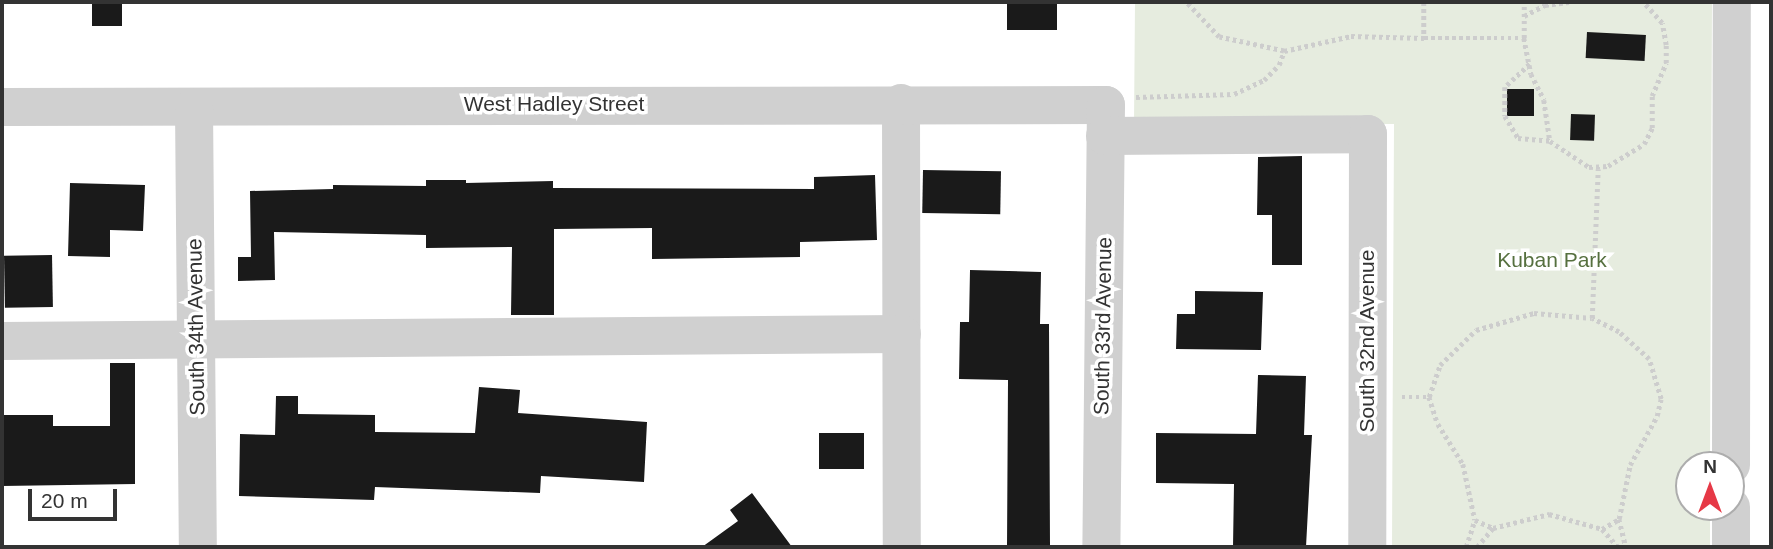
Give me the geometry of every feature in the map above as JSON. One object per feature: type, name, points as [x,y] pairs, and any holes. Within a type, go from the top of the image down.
[{"type":"street","points":[[1731,451],[1732,2]]},
{"type":"street","points":[[901,103],[902,547]]},
{"type":"street","name":"West Hadley Street","points":[[2,107],[901,103],[1115,113],[1368,134]]},
{"type":"street","name":"South 34th Avenue","points":[[194,107],[198,547]]},
{"type":"street","name":"South 33rd Avenue","points":[[1101,547],[1115,113]]},
{"type":"street","name":"South 32nd Avenue","points":[[1367,547],[1368,134]]},
{"type":"street","points":[[2,341],[902,334]]},
{"type":"street","points":[[1731,521],[1731,547]]},
{"type":"path","points":[[1186,2],[1219,37],[1284,51],[1351,36],[1524,38]]},
{"type":"path","points":[[1424,2],[1424,38]]},
{"type":"path","points":[[1524,2],[1524,38],[1530,64],[1544,100],[1550,141]]},
{"type":"path","points":[[1524,16],[1545,5],[1569,2],[1732,2]]},
{"type":"path","points":[[1530,64],[1505,87],[1505,116],[1518,138],[1550,141],[1577,161],[1598,169],[1629,157],[1644,144],[1652,128],[1652,96],[1666,63],[1662,23],[1644,3]]},
{"type":"path","points":[[1115,113],[1234,94],[1264,80],[1279,65],[1284,51]]},
{"type":"path","points":[[1592,318],[1598,169]]},
{"type":"path","points":[[1466,547],[1475,520],[1463,464],[1438,424],[1429,397],[1440,365],[1476,330],[1534,313],[1592,318],[1635,344],[1659,382],[1657,416],[1630,465],[1619,519],[1626,547]]},
{"type":"path","points":[[1367,396],[1429,397]]},
{"type":"path","points":[[1477,547],[1493,528],[1549,514],[1602,529],[1618,547]]},
{"type":"path","points":[[1602,529],[1619,519]]},
{"type":"path","points":[[1475,520],[1493,528]]},
{"type":"green space","name":"Kuban Park","points":[[1135,2],[1712,2],[1710,451],[1675,451],[1675,521],[1710,521],[1710,547],[1392,547],[1394,124],[1134,123]]},
{"type":"building","points":[[92,2],[122,2],[122,26],[92,26]]},
{"type":"building","points":[[1007,2],[1057,2],[1057,30],[1007,30]]},
{"type":"building","points":[[1587,32],[1646,35],[1645,61],[1586,58]]},
{"type":"building","points":[[1507,89],[1534,89],[1534,116],[1507,116]]},
{"type":"building","points":[[1571,114],[1595,115],[1594,141],[1570,140]]},
{"type":"building","points":[[1302,156],[1302,265],[1272,265],[1272,215],[1257,215],[1258,157]]},
{"type":"building","points":[[923,170],[1001,171],[1000,214],[922,213]]},
{"type":"building","points":[[875,175],[877,240],[800,242],[800,257],[652,259],[652,228],[554,229],[554,315],[511,315],[512,247],[426,248],[426,235],[274,232],[275,280],[238,281],[238,257],[251,257],[250,191],[333,189],[333,185],[426,186],[426,180],[466,180],[466,183],[553,181],[553,188],[814,189],[814,177]]},
{"type":"building","points":[[70,183],[145,185],[143,231],[110,230],[110,257],[68,256]]},
{"type":"building","points":[[52,255],[53,307],[5,308],[4,256]]},
{"type":"building","points":[[970,270],[1041,272],[1040,324],[1049,324],[1050,547],[1007,547],[1008,380],[959,379],[960,322],[969,322]]},
{"type":"building","points":[[1195,291],[1263,292],[1261,350],[1176,349],[1177,314],[1195,314]]},
{"type":"building","points":[[110,363],[135,363],[135,484],[2,486],[2,415],[53,415],[53,426],[110,426]]},
{"type":"building","points":[[1258,375],[1306,376],[1304,435],[1312,435],[1306,547],[1233,547],[1234,484],[1156,483],[1156,433],[1256,434]]},
{"type":"building","points":[[479,387],[520,390],[518,413],[647,422],[644,482],[541,476],[540,493],[375,487],[374,500],[239,496],[240,434],[275,435],[276,396],[298,396],[298,414],[375,415],[375,432],[475,433]]},
{"type":"building","points":[[819,433],[864,433],[864,469],[819,469]]},
{"type":"building","points":[[752,493],[792,547],[702,547],[738,521],[730,510]]}]
